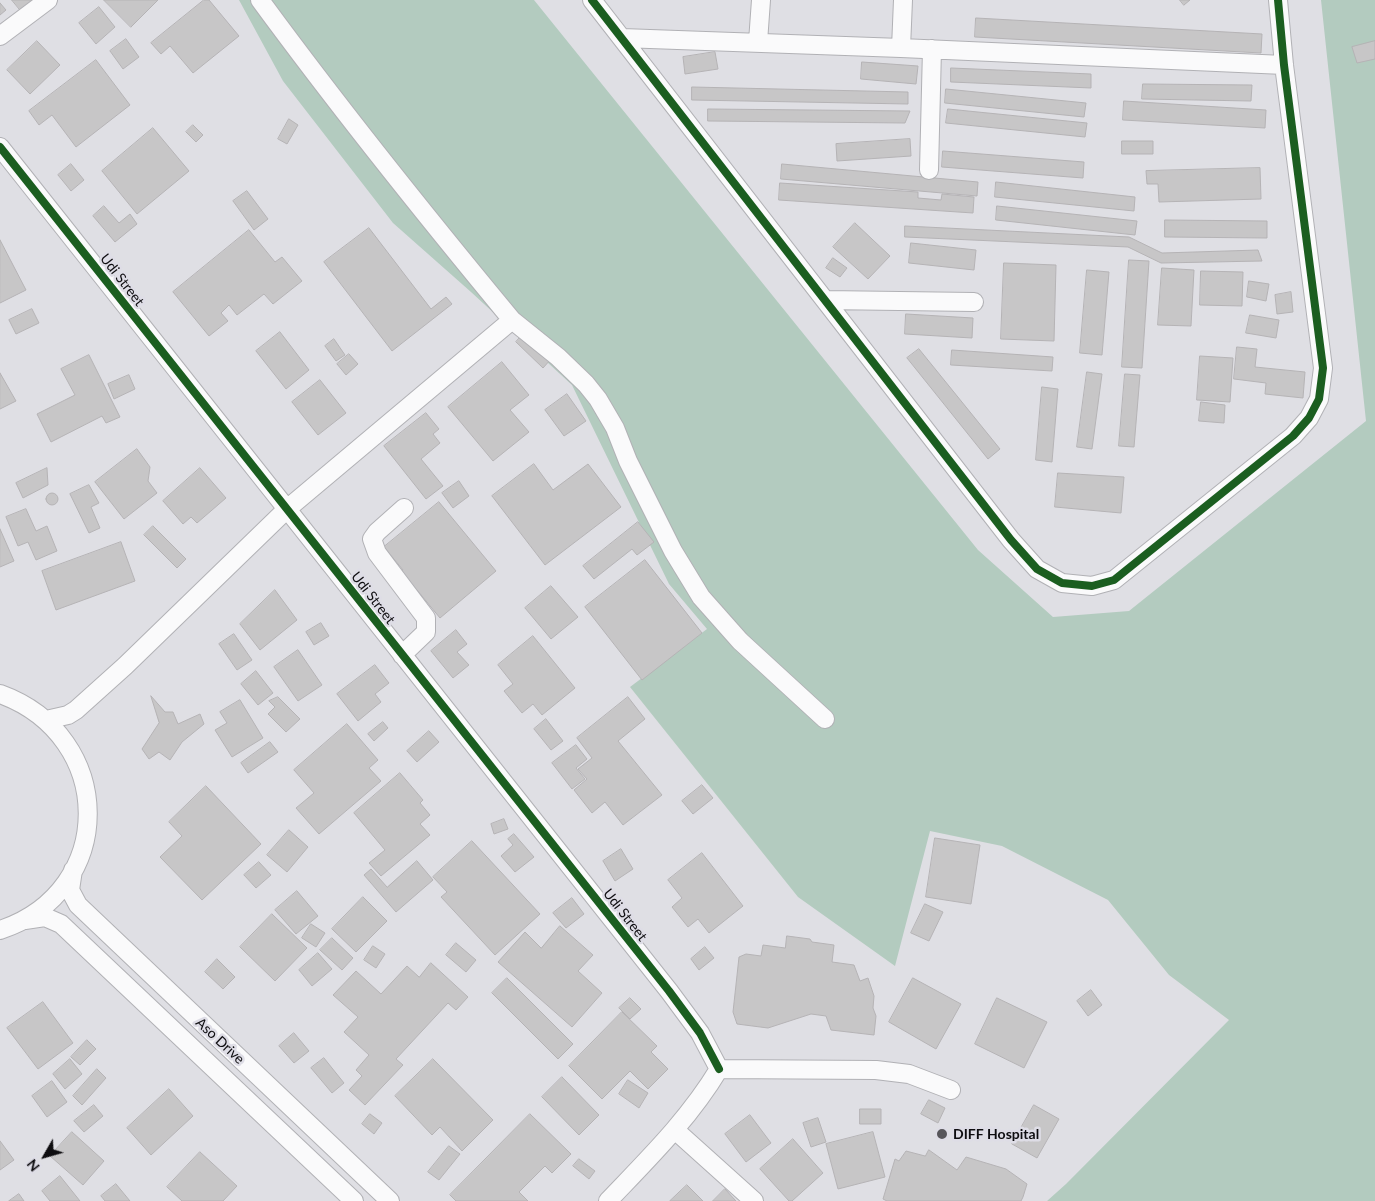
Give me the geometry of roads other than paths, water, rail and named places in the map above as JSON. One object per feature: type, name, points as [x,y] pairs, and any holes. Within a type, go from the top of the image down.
[{"type":"street","points":[[0,36],[48,0]]},
{"type":"street","points":[[260,0],[306,64],[512,320],[558,357],[586,384],[598,400],[615,428],[628,461],[673,551],[701,597],[740,642],[825,719]]},
{"type":"street","points":[[592,0],[1011,540],[1037,569],[1062,583],[1092,586],[1114,580],[1293,436],[1309,418],[1319,399],[1323,368],[1284,65],[1278,0]]},
{"type":"street","points":[[758,42],[761,0]]},
{"type":"street","points":[[901,48],[903,0]]},
{"type":"street","points":[[622,38],[932,49],[1284,65]]},
{"type":"street","points":[[929,170],[932,49]]},
{"type":"street","name":"Udi Street","points":[[0,147],[670,991],[700,1033],[719,1069]]},
{"type":"street","points":[[825,300],[974,302]]},
{"type":"street","points":[[46,720],[68,716],[76,710],[125,666],[287,509],[512,320]]},
{"type":"street","points":[[402,655],[426,632],[426,618],[377,553],[372,539],[377,532],[404,508]]},
{"type":"street","points":[[0,694],[16,700],[38,713],[56,730],[71,750],[82,773],[87,798],[88,823],[83,847],[73,870],[60,890],[25,920],[0,930]]},
{"type":"street","name":"Aso Drive","points":[[73,870],[70,890],[78,905],[96,924],[390,1201]]},
{"type":"street","name":"Aso Drive","points":[[25,920],[44,917],[61,924],[354,1201]]},
{"type":"street","points":[[608,1201],[675,1130],[704,1094],[719,1069],[876,1070],[909,1074],[951,1090]]},
{"type":"street","points":[[675,1130],[754,1201]]},
{"type":"place","name":"DIFF Hospital","points":[[942,1134]]}]
